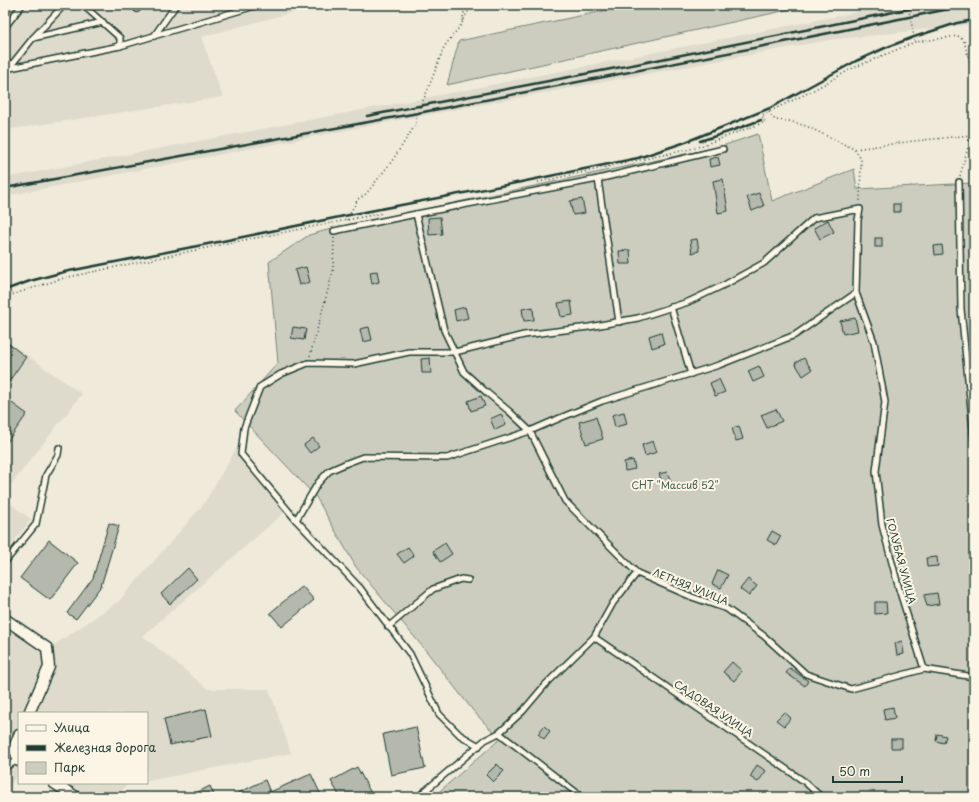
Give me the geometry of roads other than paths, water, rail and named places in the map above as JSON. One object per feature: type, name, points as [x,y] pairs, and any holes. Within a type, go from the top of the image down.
[{"type":"street","points":[[5,618],[47,648],[49,667],[29,712]]},
{"type":"street","points":[[18,738],[14,748],[18,758]]},
{"type":"street","points":[[56,784],[76,797]]},
{"type":"lane","points":[[5,27],[22,5]]},
{"type":"lane","points":[[7,69],[33,38],[64,5]]},
{"type":"lane","points":[[83,5],[120,38],[120,46]]},
{"type":"lane","points":[[133,5],[137,9],[141,5]]},
{"type":"lane","points":[[154,36],[176,5]]},
{"type":"lane","points":[[7,69],[120,46],[258,5]]},
{"type":"lane","points":[[33,38],[103,22]]},
{"type":"lane","points":[[334,231],[598,179],[723,149]]},
{"type":"lane","points":[[598,179],[619,322]]},
{"type":"lane","points":[[959,182],[961,309],[974,439]]},
{"type":"lane","points":[[296,520],[318,483],[329,471],[363,457],[448,458],[530,431],[602,401],[719,365],[794,335],[856,293],[858,220],[860,209],[814,218],[764,263],[726,284],[688,302],[638,318],[589,327],[524,335],[455,352],[409,352],[354,364],[308,363],[281,374],[260,387],[244,428],[240,454],[296,520],[360,588],[388,627],[410,654],[439,714],[460,735],[479,746]]},
{"type":"lane","points":[[416,214],[444,330],[464,372],[530,431],[565,501],[637,573],[613,603],[594,637],[545,685],[522,711],[499,733],[485,740],[418,797]]},
{"type":"lane","name":"ГОЛУБАЯ УЛИЦА","points":[[856,293],[874,342],[885,402],[876,471],[882,524],[899,589],[924,669]]},
{"type":"lane","points":[[671,308],[691,374]]},
{"type":"lane","points":[[5,562],[36,524],[46,476],[58,455],[60,448]]},
{"type":"lane","name":"ЛЕТНЯЯ УЛИЦА","points":[[637,573],[692,597],[728,609],[764,636],[806,674],[851,689],[924,669],[974,677]]},
{"type":"lane","points":[[388,627],[433,589],[461,579],[468,580]]},
{"type":"lane","name":"САДОВАЯ УЛИЦА","points":[[594,637],[805,782],[822,797]]},
{"type":"lane","points":[[499,733],[582,797]]},
{"type":"lane","points":[[5,766],[18,760]]},
{"type":"railway","points":[[367,116],[637,64],[928,5]]},
{"type":"railway","points":[[5,188],[418,113],[969,5]]},
{"type":"railway","points":[[5,290],[30,281],[64,272],[638,158],[683,143],[770,108],[856,61],[885,48],[957,23],[974,20]]},
{"type":"railway","points":[[700,141],[761,120]]},
{"type":"park label","name":"СНТ \"Массив 52\"","points":[[675,484]]}]
